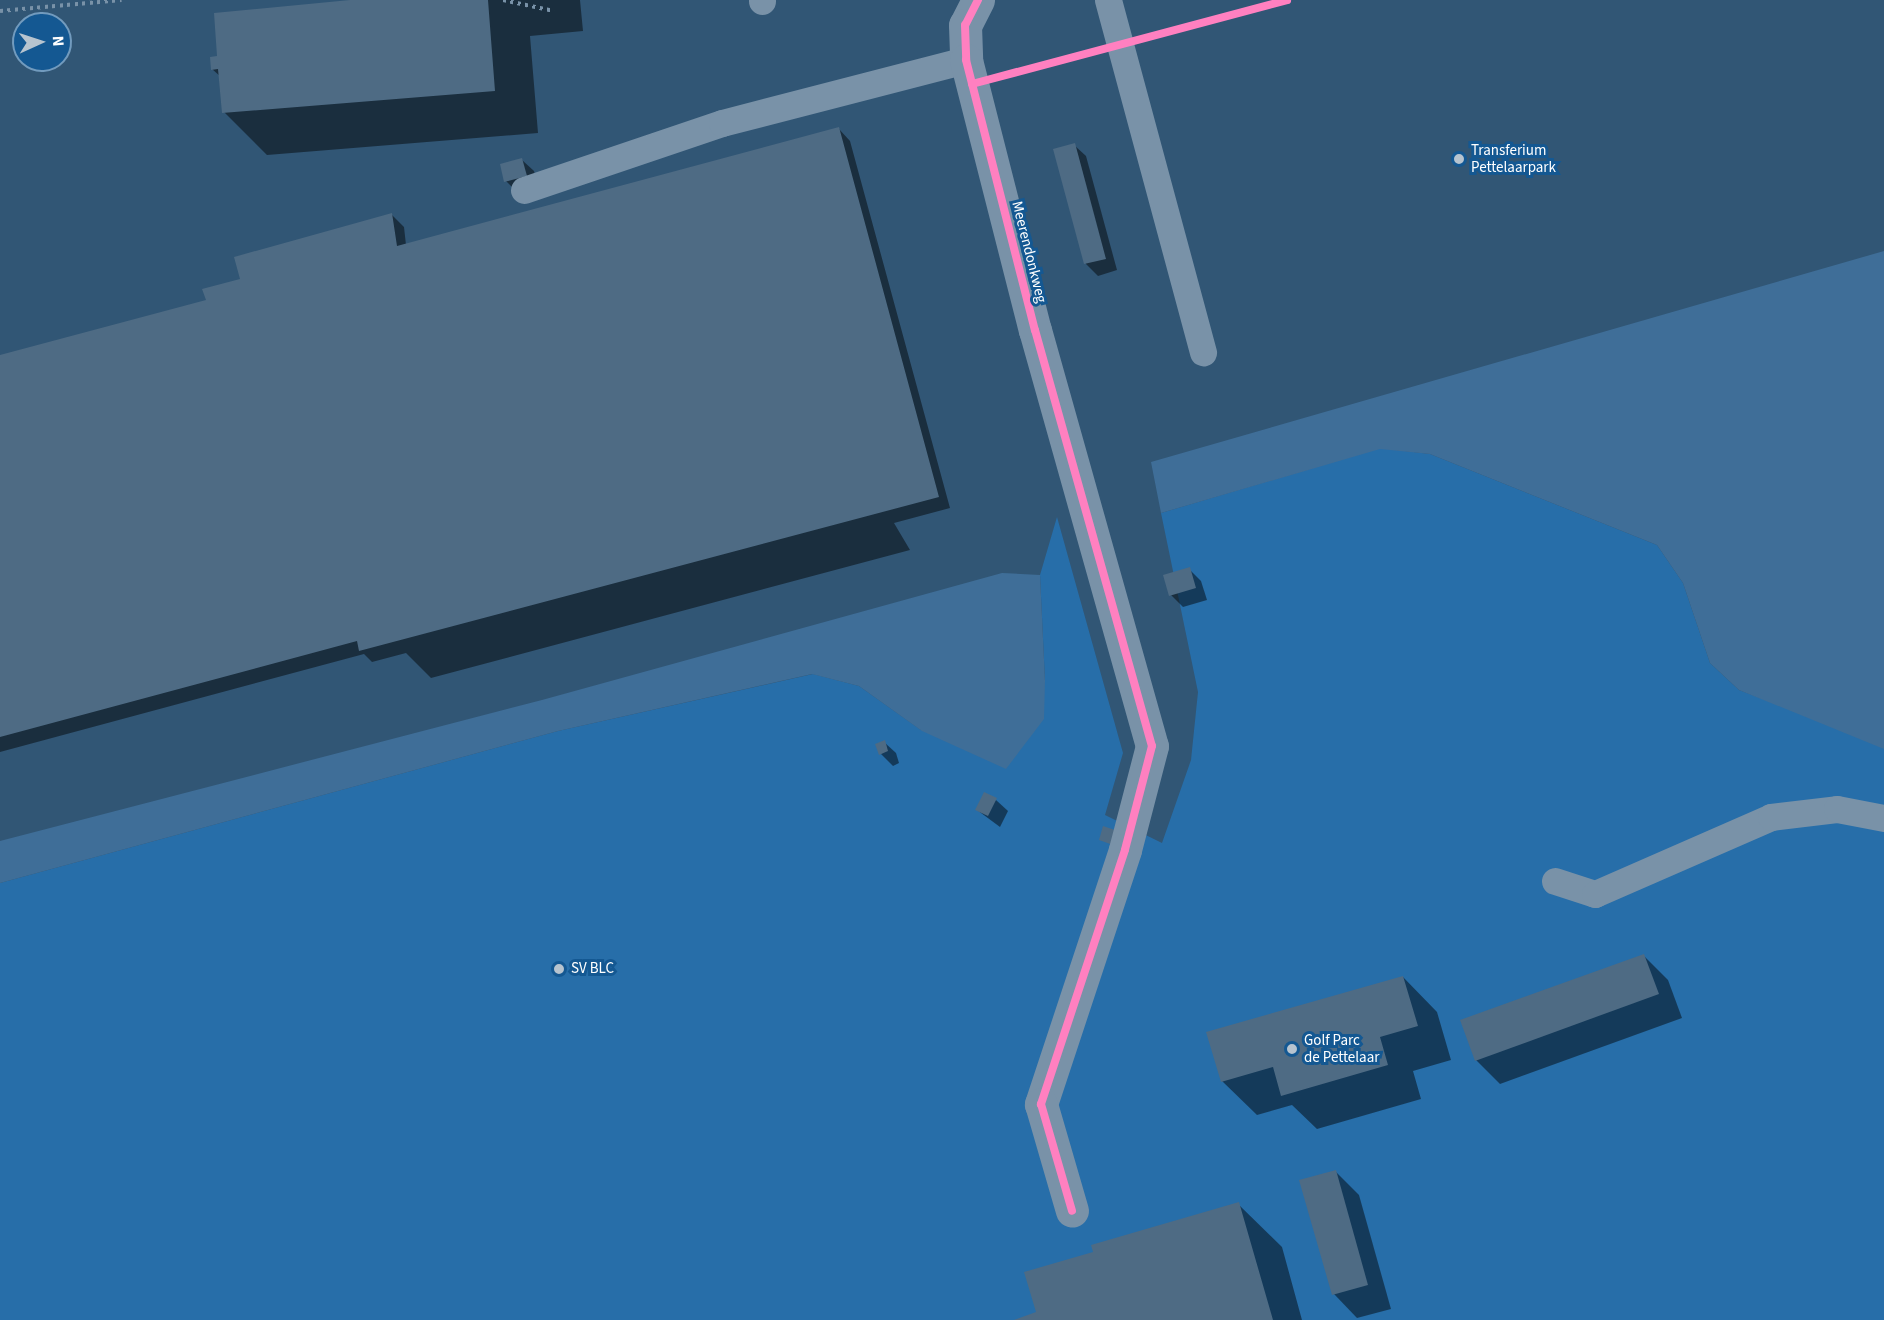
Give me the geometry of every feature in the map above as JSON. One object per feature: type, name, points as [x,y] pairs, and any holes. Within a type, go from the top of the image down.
[{"type":"street","name":"Meerendonkweg","points":[[978,0],[965,25],[966,60],[1035,330],[1152,746],[1125,850],[1041,1104],[1072,1211]]},
{"type":"lane","points":[[1108,0],[1203,352]]},
{"type":"lane","points":[[524,190],[722,123],[966,60]]},
{"type":"lane","points":[[1555,881],[1595,894],[1771,817],[1837,810],[1884,819]]},
{"type":"path","points":[[0,11],[122,0]]},
{"type":"path","points":[[503,0],[554,11]]},
{"type":"shaded area","points":[[1884,251],[1884,749],[1739,690],[1710,663],[1683,583],[1657,545],[1430,454],[1380,449],[1161,513],[1151,462]]},
{"type":"shaded area","points":[[1380,448],[1430,454],[1657,545],[1683,583],[1710,663],[1739,690],[1884,745],[1884,1320],[0,1320],[0,883],[558,731],[813,674],[859,686],[921,730],[1045,681],[1040,575],[1057,517],[1123,753],[1105,815],[1162,843],[1191,760],[1198,692],[1161,513]]},
{"type":"shaded area","points":[[1002,573],[1040,575],[1045,681],[1044,719],[1006,769],[922,731],[859,686],[812,674],[558,731],[0,883],[0,841],[542,700]]},
{"type":"building","points":[[350,0],[488,0],[495,91],[222,113],[218,69],[211,70],[210,57],[217,56],[214,13]]},
{"type":"building","points":[[839,127],[939,497],[359,651],[357,641],[0,737],[0,355],[206,300],[202,289],[240,279],[234,257],[392,213],[397,246]]},
{"type":"building","points":[[1075,143],[1106,259],[1084,264],[1053,149]]},
{"type":"building","points":[[522,158],[527,176],[504,182],[500,164]]},
{"type":"building","points":[[1190,567],[1196,588],[1169,596],[1163,575]]},
{"type":"building","points":[[885,740],[888,751],[879,755],[875,744]]},
{"type":"building","points":[[984,792],[997,798],[988,816],[975,810]]},
{"type":"building","points":[[1103,826],[1118,831],[1113,845],[1099,840]]},
{"type":"building","points":[[1644,954],[1659,994],[1475,1061],[1460,1020]]},
{"type":"building","points":[[1403,976],[1418,1026],[1380,1037],[1388,1065],[1281,1096],[1273,1067],[1221,1082],[1206,1032]]},
{"type":"building","points":[[1336,1170],[1368,1285],[1332,1295],[1299,1180]]},
{"type":"building","points":[[1239,1202],[1273,1320],[1014,1320],[1036,1312],[1024,1272],[1093,1252],[1091,1245]]},
{"type":"cycle path","points":[[978,0],[965,25],[966,60],[1035,330],[1152,746],[1125,850],[1041,1104],[1072,1211]]},
{"type":"cycle path","points":[[972,84],[1287,0]]},
{"type":"place","name":"Transferium Pettelaarpark","points":[[1459,159]]},
{"type":"place","name":"SV BLC","points":[[559,969]]},
{"type":"place","name":"Golf Parc de Pettelaar","points":[[1292,1049]]}]
